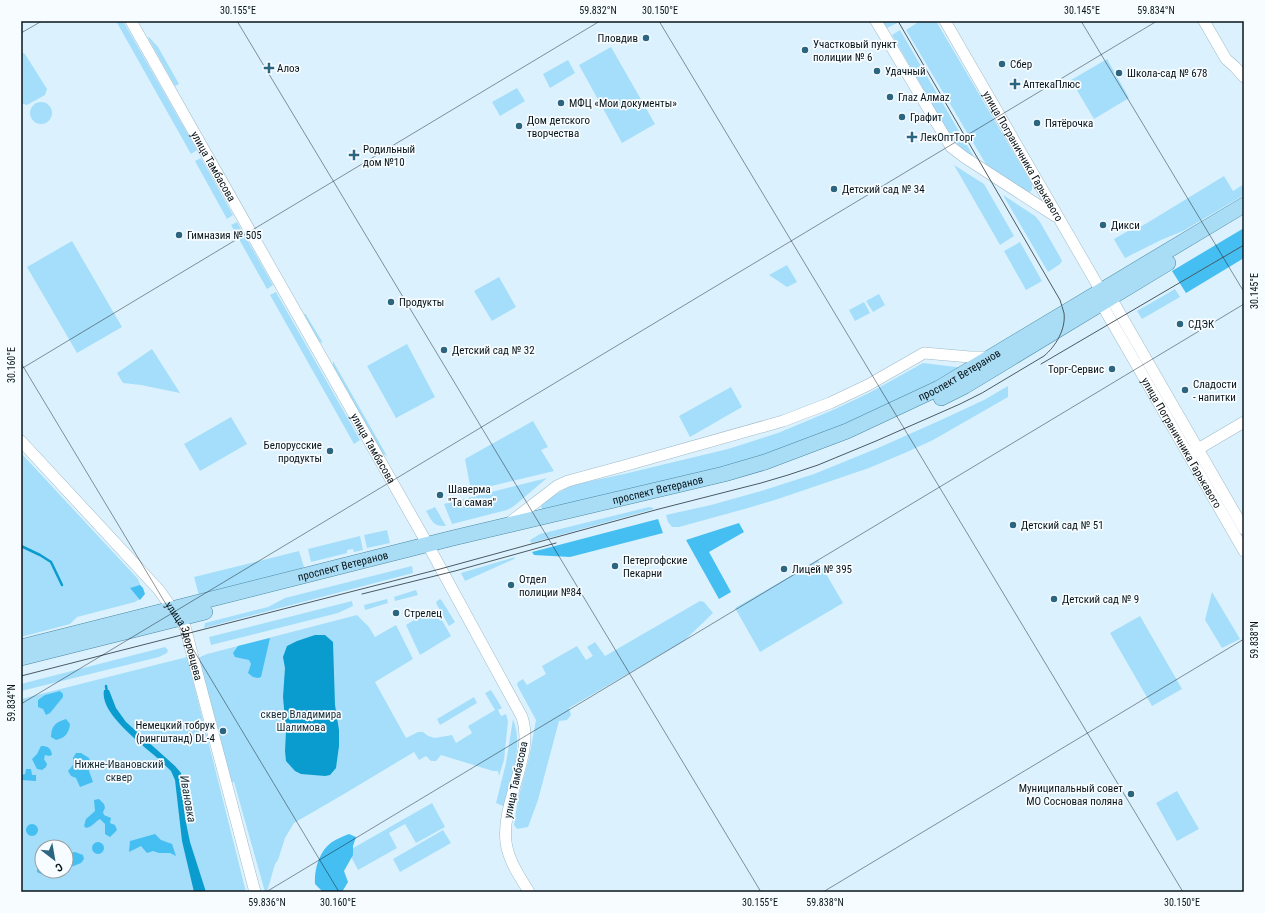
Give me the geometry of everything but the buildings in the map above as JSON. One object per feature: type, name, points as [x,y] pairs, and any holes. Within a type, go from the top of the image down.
[{"type":"main road","name":"проспект Ветеранов","points":[[430,550],[479,542],[746,478],[811,456],[852,439],[965,386],[1244,205]]},
{"type":"main road","name":"проспект Ветеранов","points":[[21,647],[297,588],[430,550],[505,526],[710,477],[766,462],[840,434],[939,388],[991,357],[1104,297],[1244,217]]},
{"type":"main road","name":"проспект Ветеранов","points":[[21,658],[176,614]]},
{"type":"street","name":"улица Тамбасова","points":[[131,21],[516,705],[525,726],[526,736],[508,809],[506,844],[512,861],[529,892]]},
{"type":"street","points":[[876,21],[951,147],[1058,218]]},
{"type":"street","name":"улица Пограничника Гарькавого","points":[[945,21],[1193,451],[1244,551]]},
{"type":"street","points":[[1204,21],[1226,59],[1244,77]]},
{"type":"street","points":[[505,526],[557,486],[568,481],[783,421],[830,403],[868,385],[924,353],[970,357],[991,357]]},
{"type":"street","points":[[1193,451],[1244,422]]},
{"type":"street","name":"улица Здоровцева","points":[[21,441],[159,590],[185,627],[255,892]]},
{"type":"street","name":"улица Пограничника Гарькавого","points":[[1193,451],[1244,529]]},
{"type":"green space","points":[[116,21],[123,21],[197,150],[191,154]]},
{"type":"green space","points":[[882,21],[901,21],[887,28]]},
{"type":"green space","points":[[920,21],[936,21],[1032,184],[1032,190],[1030,192],[1026,191],[987,166],[906,30]]},
{"type":"green space","points":[[900,30],[974,157],[959,146],[948,132],[892,35]]},
{"type":"green space","points":[[149,37],[158,47],[179,84],[175,86],[148,38]]},
{"type":"green space","points":[[611,47],[655,124],[622,143],[579,65]]},
{"type":"green space","points":[[21,52],[25,54],[47,89],[45,95],[27,105],[21,103]]},
{"type":"green space","points":[[1107,59],[1129,98],[1094,119],[1071,80]]},
{"type":"green space","points":[[568,60],[575,73],[550,88],[543,74]]},
{"type":"green space","points":[[517,88],[525,101],[500,116],[492,102]]},
{"type":"green space","points":[[41,102],[45,103],[51,109],[51,117],[45,123],[41,124],[37,123],[31,117],[30,113],[31,109],[37,103]]},
{"type":"green space","points":[[201,158],[233,215],[227,219],[195,161]]},
{"type":"green space","points":[[954,165],[984,184],[1014,236],[1000,245]]},
{"type":"green space","points":[[1224,176],[1233,191],[1244,184],[1244,195],[1183,231],[1125,258],[1114,239],[1147,223]]},
{"type":"green space","points":[[1003,195],[1035,216],[1040,222],[1062,261],[1060,264],[1048,272]]},
{"type":"green space","points":[[237,222],[273,285],[267,289],[231,225]]},
{"type":"green space","points":[[72,241],[122,327],[77,353],[27,267]]},
{"type":"green space","points":[[1020,242],[1042,281],[1026,290],[1004,251]]},
{"type":"green space","points":[[787,265],[797,282],[787,287],[769,275]]},
{"type":"green space","points":[[499,277],[516,307],[492,321],[474,291]]},
{"type":"green space","points":[[1175,289],[1180,297],[1142,319],[1137,311]]},
{"type":"green space","points":[[276,292],[360,440],[354,444],[270,295]]},
{"type":"green space","points":[[879,294],[885,305],[873,312],[866,301]]},
{"type":"green space","points":[[864,302],[870,313],[855,321],[849,310]]},
{"type":"green space","points":[[305,313],[323,343],[320,342],[304,316]]},
{"type":"green space","points":[[407,344],[435,397],[396,418],[367,366]]},
{"type":"green space","points":[[152,349],[180,393],[123,383],[117,373]]},
{"type":"green space","points":[[333,361],[387,456],[382,453],[333,366]]},
{"type":"green space","points":[[923,363],[964,368],[842,428],[749,462],[542,512],[541,503],[572,485],[728,449],[778,433],[869,393]]},
{"type":"green space","points":[[1008,386],[1008,397],[933,440],[869,468],[775,500],[679,527],[672,527],[668,522],[666,515],[711,505],[814,474],[941,420],[984,400]]},
{"type":"green space","points":[[731,387],[742,407],[690,437],[679,416]]},
{"type":"green space","points":[[231,417],[247,444],[200,471],[184,444]]},
{"type":"green space","points":[[533,421],[548,447],[541,450],[554,471],[471,491],[465,459]]},
{"type":"green space","points":[[21,453],[138,579],[144,592],[140,599],[135,602],[77,617],[70,624],[21,637]]},
{"type":"green space","points":[[547,478],[514,506],[507,510],[452,524],[444,504]]},
{"type":"green space","points":[[435,507],[446,526],[436,524],[426,511]]},
{"type":"green space","points":[[649,507],[654,509],[531,543],[530,540],[540,534]]},
{"type":"green space","points":[[387,530],[390,543],[367,548],[364,535]]},
{"type":"green space","points":[[360,536],[363,550],[354,552],[353,549],[347,550],[347,553],[311,562],[308,549]]},
{"type":"green space","points":[[299,551],[304,567],[281,578],[200,599],[194,577]]},
{"type":"green space","points":[[515,557],[514,559],[465,581],[461,573]]},
{"type":"green space","points":[[818,560],[843,603],[760,652],[735,608]]},
{"type":"green space","points":[[412,566],[413,573],[204,628],[205,623],[268,607],[285,598]]},
{"type":"green space","points":[[416,590],[418,595],[395,601],[394,597]]},
{"type":"green space","points":[[1212,592],[1240,639],[1222,648],[1205,620]]},
{"type":"green space","points":[[387,599],[388,603],[365,610],[364,605]]},
{"type":"green space","points":[[440,599],[455,622],[449,626],[436,602]]},
{"type":"green space","points":[[352,601],[353,606],[338,613],[211,645],[209,637]]},
{"type":"green space","points":[[700,601],[704,602],[713,613],[684,641],[569,708],[571,715],[567,720],[559,721],[538,800],[528,827],[517,829],[514,825],[518,799],[529,758],[536,720],[517,685],[518,682],[523,679],[527,685],[546,674],[542,666],[577,646],[586,660],[593,656],[587,647],[595,642],[605,656]]},
{"type":"green space","points":[[432,609],[436,610],[451,636],[420,655],[406,625]]},
{"type":"green space","name":"сквер Владимира Шалимова","points":[[357,615],[369,627],[375,637],[396,625],[413,659],[375,682],[406,738],[418,732],[423,732],[428,736],[435,738],[452,735],[456,743],[472,733],[468,726],[495,710],[485,693],[491,690],[502,708],[498,710],[501,716],[506,714],[508,721],[504,760],[499,776],[498,771],[493,771],[441,755],[436,761],[431,761],[426,756],[419,760],[414,752],[294,823],[285,838],[278,860],[275,864],[267,892],[265,892],[234,782],[231,782],[198,658],[207,654]]},
{"type":"green space","points":[[1140,616],[1182,689],[1152,706],[1110,633]]},
{"type":"green space","points":[[165,647],[168,650],[167,653],[159,657],[21,691],[21,684]]},
{"type":"green space","name":"Нижне-Ивановский сквер","points":[[187,657],[246,892],[21,892],[21,699]]},
{"type":"green space","points":[[474,697],[477,703],[440,725],[437,719]]},
{"type":"green space","points":[[513,719],[516,729],[517,751],[513,773],[503,806],[496,803],[506,763]]},
{"type":"green space","points":[[1177,791],[1199,829],[1177,841],[1156,803]]},
{"type":"green space","points":[[432,803],[445,827],[416,843],[405,824],[389,833],[397,848],[358,870],[348,851]]},
{"type":"green space","points":[[443,830],[451,843],[400,872],[393,859]]},
{"type":"shaded area","points":[[1244,228],[1244,258],[1186,293],[1172,271]]},
{"type":"shaded area","points":[[658,519],[663,533],[570,557],[534,555],[532,552]]},
{"type":"shaded area","points":[[739,523],[744,532],[709,552],[731,592],[719,599],[686,540]]},
{"type":"shaded area","points":[[140,585],[145,594],[140,600],[130,588]]},
{"type":"shaded area","points":[[315,635],[325,635],[333,642],[335,705],[339,730],[339,746],[336,768],[330,775],[325,776],[301,774],[295,771],[286,761],[285,751],[286,731],[283,697],[285,668],[283,657],[287,646]]},
{"type":"shaded area","points":[[270,638],[261,677],[253,677],[248,673],[251,664],[249,660],[235,657],[233,653],[238,646]]},
{"type":"shaded area","name":"Ивановка","points":[[104,690],[109,690],[116,708],[126,722],[181,773],[185,818],[190,842],[206,892],[194,892],[182,841],[175,780],[171,771],[117,721],[107,706],[104,698]]},
{"type":"shaded area","points":[[60,691],[63,694],[63,697],[50,713],[46,715],[43,709],[38,707],[38,700],[45,695]]},
{"type":"shaded area","points":[[66,719],[70,724],[66,735],[56,740],[51,737],[53,727]]},
{"type":"shaded area","points":[[41,746],[46,746],[49,748],[52,755],[45,755],[44,759],[47,764],[42,770],[37,769],[32,759],[37,754]]},
{"type":"shaded area","points":[[76,753],[81,753],[89,758],[91,764],[89,771],[93,782],[80,787],[76,778],[71,776],[68,771],[73,765],[73,758]]},
{"type":"shaded area","points":[[26,769],[31,769],[32,775],[36,775],[36,781],[21,780],[21,775],[25,774]]},
{"type":"shaded area","points":[[99,799],[104,804],[104,815],[111,818],[110,823],[115,825],[117,830],[110,837],[105,834],[105,824],[100,819],[89,827],[86,828],[84,826],[86,819],[95,811],[94,800]]},
{"type":"shaded area","points":[[30,824],[34,824],[38,830],[34,836],[30,836],[26,832],[26,828]]},
{"type":"shaded area","points":[[155,834],[161,840],[172,844],[176,856],[170,853],[159,853],[153,851],[147,853],[141,846],[129,852],[130,841]]},
{"type":"shaded area","points":[[349,834],[356,837],[353,846],[353,855],[344,871],[348,882],[342,892],[322,892],[315,884],[315,873],[318,861],[327,846]]},
{"type":"shaded area","points":[[96,842],[100,842],[104,848],[100,854],[96,854],[92,850],[92,846]]},
{"type":"shaded area","points":[[74,852],[83,855],[84,859],[81,863],[74,866]]},
{"type":"waterway","name":"Ивановка","points":[[21,546],[51,562],[62,585]]},
{"type":"waterway","name":"Ивановка","points":[[106,686],[107,693]]},
{"type":"tram line","points":[[21,676],[440,569],[788,475],[818,465],[960,404],[982,393],[1044,356],[1056,342],[1062,331],[1064,313],[1060,300],[898,21]]},
{"type":"tram line","points":[[1041,364],[1244,245]]},
{"type":"tram line","points":[[362,594],[455,571],[556,543]]},
{"type":"place","name":"Пловдив","points":[[646,38]]},
{"type":"place","name":"Участковый пункт полиции № 6","points":[[805,50]]},
{"type":"place","name":"Сбер","points":[[1002,64]]},
{"type":"place","name":"Алоэ","points":[[269,68]]},
{"type":"place","name":"Удачный","points":[[877,71]]},
{"type":"place","name":"Школа-сад № 678","points":[[1119,73]]},
{"type":"place","name":"АптекаПлюс","points":[[1015,84]]},
{"type":"place","name":"Глаz Алмаz","points":[[890,97]]},
{"type":"place","name":"МФЦ «Мои документы»","points":[[561,103]]},
{"type":"place","name":"Графит","points":[[902,117]]},
{"type":"place","name":"Пятёрочка","points":[[1037,123]]},
{"type":"place","name":"Дом детского творчества","points":[[519,126]]},
{"type":"place","name":"ЛекОптТорг","points":[[912,137]]},
{"type":"place","name":"Родильный дом №10","points":[[354,155]]},
{"type":"place","name":"Детский сад № 34","points":[[834,189]]},
{"type":"place","name":"Дикси","points":[[1103,225]]},
{"type":"place","name":"Гимназия № 505","points":[[179,235]]},
{"type":"place","name":"Продукты","points":[[391,302]]},
{"type":"place","name":"СДЭК","points":[[1180,324]]},
{"type":"place","name":"Детский сад № 32","points":[[444,350]]},
{"type":"place","name":"Торг-Сервис","points":[[1112,369]]},
{"type":"place","name":"Сладости - напитки","points":[[1185,390]]},
{"type":"place","name":"Белорусские продукты","points":[[330,451]]},
{"type":"place","name":"Шаверма \"Та самая\"","points":[[440,495]]},
{"type":"place","name":"Детский сад № 51","points":[[1013,525]]},
{"type":"place","name":"Петергофские Пекарни","points":[[615,566]]},
{"type":"place","name":"Лицей № 395","points":[[784,569]]},
{"type":"place","name":"Отдел полиции №84","points":[[511,585]]},
{"type":"place","name":"Детский сад № 9","points":[[1054,599]]},
{"type":"place","name":"Стрелец","points":[[396,613]]},
{"type":"place","name":"Немецкий тобрук (рингштанд) DL-4","points":[[223,731]]},
{"type":"place","name":"Муниципальный совет МО Сосновая поляна","points":[[1131,794]]}]
